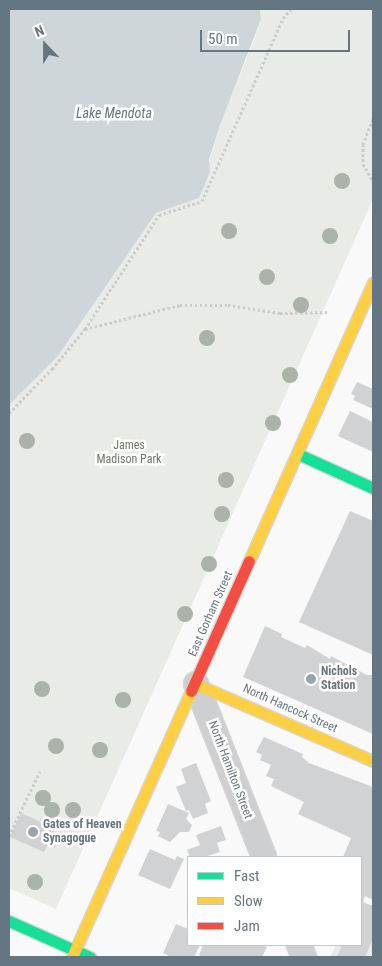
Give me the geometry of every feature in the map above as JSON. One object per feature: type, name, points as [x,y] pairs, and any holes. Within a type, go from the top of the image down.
[{"type":"main road","name":"East Gorham Street","points":[[73,954],[196,684],[373,282]]},
{"type":"main road","points":[[298,454],[373,488]]},
{"type":"main road","name":"North Hancock Street","points":[[196,684],[373,761]]},
{"type":"main road","points":[[9,921],[73,954],[90,957]]},
{"type":"street","name":"North Hamilton Street","points":[[196,684],[264,856]]},
{"type":"path","points":[[9,412],[52,369],[85,329],[159,216],[202,201],[283,18],[290,9]]},
{"type":"path","points":[[373,119],[364,144],[363,164],[373,181]]},
{"type":"path","points":[[85,329],[180,305],[228,305],[280,313],[327,312]]},
{"type":"path","points":[[9,836],[40,771]]},
{"type":"shaded area","points":[[362,902],[373,908],[373,957],[330,957],[336,946],[362,946]]},
{"type":"green space","name":"James Madison Park","points":[[260,9],[373,9],[373,199],[56,909],[9,888],[9,405],[58,356],[156,213],[199,198],[219,128],[261,19]]},
{"type":"water","name":"Lake Mendota","points":[[9,9],[260,9],[261,19],[219,128],[209,160],[210,172],[199,198],[156,213],[58,356],[9,405]]},
{"type":"building","points":[[357,382],[373,389],[373,409],[353,400],[355,396],[351,394]]},
{"type":"building","points":[[350,411],[373,422],[373,452],[338,436]]},
{"type":"building","points":[[350,511],[373,521],[373,655],[299,622]]},
{"type":"building","name":"Nichols Station","points":[[265,626],[282,634],[281,637],[305,648],[307,645],[330,659],[331,656],[367,675],[373,675],[373,734],[243,677]]},
{"type":"building","points":[[264,737],[303,754],[302,757],[309,763],[373,787],[373,900],[365,896],[363,902],[373,906],[373,938],[365,957],[337,957],[342,946],[362,946],[362,856],[343,856],[351,838],[298,814],[304,802],[271,786],[274,779],[266,776],[271,765],[260,760],[262,755],[256,752]]},
{"type":"building","points":[[196,763],[211,801],[205,804],[208,813],[193,819],[189,810],[186,811],[176,787],[186,783],[181,769]]},
{"type":"building","points":[[168,804],[189,813],[186,819],[192,825],[189,832],[180,832],[170,842],[158,836],[160,832],[156,831]]},
{"type":"building","name":"Gates of Heaven Synagogue","points":[[21,813],[56,829],[52,836],[58,839],[55,848],[48,844],[44,852],[10,837]]},
{"type":"building","points":[[221,826],[226,840],[217,843],[220,852],[207,856],[190,856],[187,850],[200,845],[196,835]]},
{"type":"building","points":[[150,849],[175,860],[177,856],[184,859],[170,889],[138,875]]},
{"type":"building","points":[[176,924],[187,929],[187,946],[200,946],[194,957],[171,957],[163,953]]},
{"type":"building","points":[[203,946],[267,947],[262,957],[203,957],[199,955]]},
{"type":"traffic: fast","points":[[298,454],[373,488]]},
{"type":"traffic: fast","points":[[9,921],[90,957]]},
{"type":"traffic: slow","points":[[249,561],[373,282]]},
{"type":"traffic: slow","points":[[196,684],[373,761]]},
{"type":"traffic: slow","points":[[72,957],[191,691]]},
{"type":"traffic: jam","points":[[191,691],[249,561]]},
{"type":"place","name":"Nichols Station","points":[[311,679]]},
{"type":"place","name":"Gates of Heaven Synagogue","points":[[33,832]]}]
